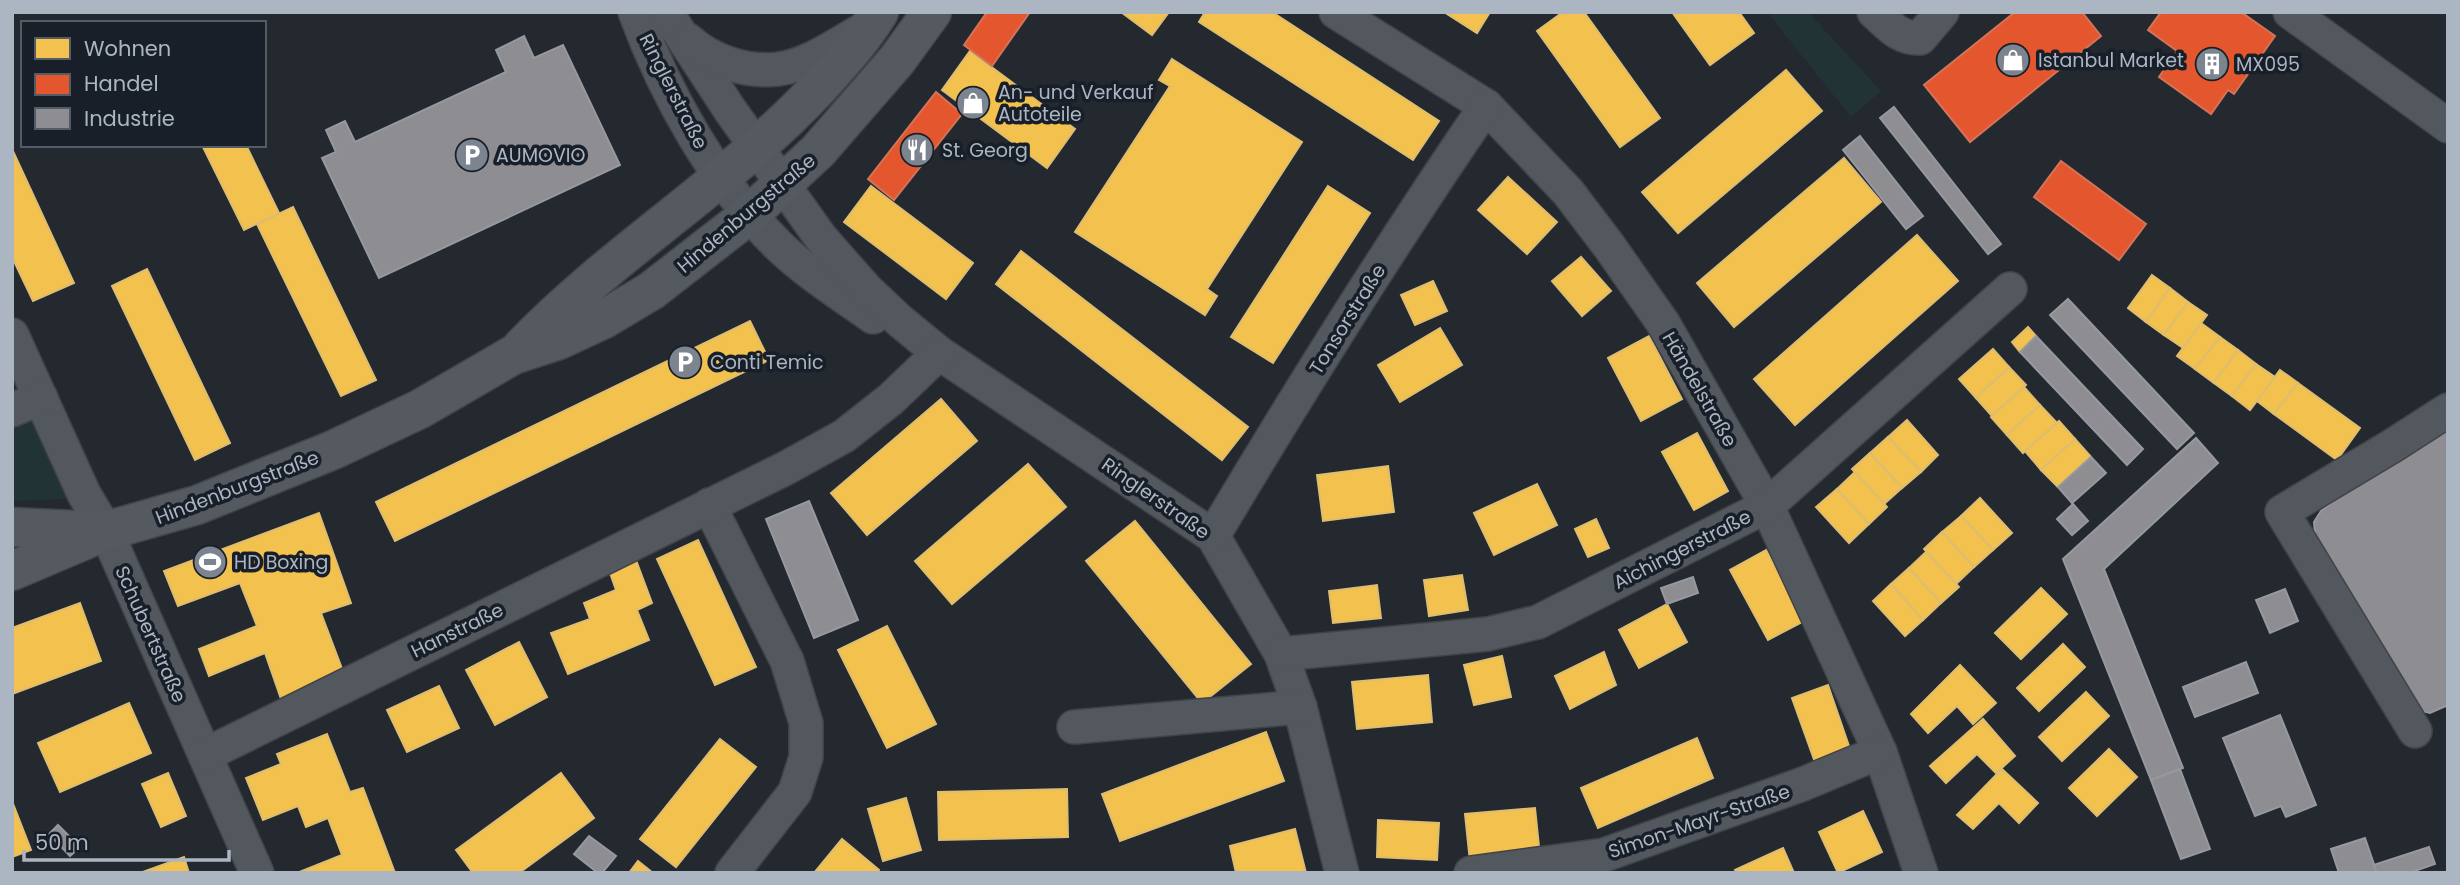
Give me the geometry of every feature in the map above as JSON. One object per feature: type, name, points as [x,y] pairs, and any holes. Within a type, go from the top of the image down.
[{"type":"main road","name":"Hindenburgstraße","points":[[12,571],[106,531],[197,505],[284,472],[419,409],[513,355],[559,340],[604,319],[651,291],[784,185],[818,151],[897,60],[933,12]]},
{"type":"main road","name":"Hindenburgstraße","points":[[513,355],[563,306],[758,148],[789,119],[849,54],[875,19]]},
{"type":"main road","name":"Hindenburgstraße","points":[[12,527],[106,531]]},
{"type":"street","name":"Ringlerstraße","points":[[635,12],[650,51],[687,125],[750,214],[781,248],[852,302],[897,334],[939,353]]},
{"type":"street","name":"Händelstraße","points":[[1336,12],[1486,106],[1568,192],[1663,324],[1767,506],[1880,752],[1921,873]]},
{"type":"street","points":[[1874,12],[1901,36],[1920,38],[1942,12]]},
{"type":"street","points":[[2290,12],[2448,125]]},
{"type":"street","points":[[672,22],[699,50],[719,61],[754,68],[778,69],[823,52],[875,19]]},
{"type":"street","name":"Ringlerstraße","points":[[672,22],[807,219],[866,289],[939,353],[1213,536],[1281,654],[1300,707],[1342,873]]},
{"type":"street","name":"Tonsorstraße","points":[[1213,536],[1406,225],[1486,106]]},
{"type":"street","name":"Aichingerstraße","points":[[1281,654],[1488,634],[1538,622],[1767,506],[2010,289]]},
{"type":"street","name":"Schubertstraße","points":[[12,335],[27,404],[106,531],[257,873]]},
{"type":"street","name":"Hanstraße","points":[[205,755],[786,468],[844,436],[891,399],[939,353]]},
{"type":"street","points":[[2415,732],[2282,512],[2448,410]]},
{"type":"street","points":[[709,505],[786,661],[806,723],[806,757],[795,792],[732,873]]},
{"type":"street","points":[[1074,727],[1300,707]]},
{"type":"street","name":"Simon-Mayr-Straße","points":[[1471,873],[1604,855],[1803,784],[1880,752]]},
{"type":"shaded area","points":[[1767,12],[1808,12],[1881,91],[1851,117]]},
{"type":"shaded area","points":[[31,418],[38,422],[68,492],[65,499],[12,501],[12,426]]},
{"type":"building: Wohnen","points":[[1121,12],[1169,12],[1152,35]]},
{"type":"building: Wohnen","points":[[1205,12],[1272,12],[1439,121],[1413,160],[1199,22]]},
{"type":"building: Wohnen","points":[[1444,12],[1490,12],[1477,33]]},
{"type":"building: Wohnen","points":[[1563,12],[1584,12],[1660,118],[1620,147],[1537,31]]},
{"type":"building: Wohnen","points":[[1672,12],[1739,12],[1754,33],[1710,65]]},
{"type":"building: Wohnen","points":[[970,51],[1075,129],[1047,168],[942,90]]},
{"type":"building: Wohnen","points":[[1172,59],[1302,142],[1207,289],[1217,296],[1205,315],[1075,232],[1170,86],[1159,80]]},
{"type":"building: Wohnen","points":[[1786,70],[1822,111],[1678,233],[1642,192]]},
{"type":"building: Wohnen","points":[[203,147],[247,147],[279,213],[244,230]]},
{"type":"building: Wohnen","points":[[12,149],[74,283],[33,301],[12,257]]},
{"type":"building: Wohnen","points":[[1844,158],[1881,202],[1734,327],[1697,283]]},
{"type":"building: Wohnen","points":[[1508,177],[1557,222],[1527,254],[1478,210]]},
{"type":"building: Wohnen","points":[[871,186],[973,263],[946,299],[844,222]]},
{"type":"building: Wohnen","points":[[1328,186],[1370,213],[1273,363],[1231,337]]},
{"type":"building: Wohnen","points":[[293,207],[376,380],[341,396],[257,224]]},
{"type":"building: Wohnen","points":[[1917,235],[1958,281],[1795,425],[1754,379]]},
{"type":"building: Wohnen","points":[[1021,251],[1248,427],[1222,460],[996,284]]},
{"type":"building: Wohnen","points":[[1581,257],[1611,291],[1582,316],[1552,281]]},
{"type":"building: Wohnen","points":[[147,269],[230,443],[195,460],[112,286]]},
{"type":"building: Wohnen","points":[[2152,275],[2170,288],[2146,322],[2128,308]]},
{"type":"building: Wohnen","points":[[1433,281],[1447,311],[1415,325],[1401,295]]},
{"type":"building: Wohnen","points":[[2170,288],[2188,302],[2164,335],[2146,322]]},
{"type":"building: Wohnen","points":[[2188,302],[2207,315],[2183,348],[2164,335]]},
{"type":"building: Wohnen","points":[[750,321],[769,360],[395,541],[376,502]]},
{"type":"building: Wohnen","points":[[2201,323],[2220,337],[2195,369],[2177,356]]},
{"type":"building: Wohnen","points":[[2028,327],[2036,336],[2020,352],[2012,342]]},
{"type":"building: Wohnen","points":[[1440,328],[1462,365],[1400,402],[1378,365]]},
{"type":"building: Wohnen","points":[[1649,336],[1682,399],[1641,421],[1608,358]]},
{"type":"building: Wohnen","points":[[2220,337],[2238,350],[2214,383],[2195,369]]},
{"type":"building: Wohnen","points":[[1993,349],[2009,367],[1976,398],[1959,379]]},
{"type":"building: Wohnen","points":[[2238,350],[2256,364],[2232,396],[2214,383]]},
{"type":"building: Wohnen","points":[[2256,364],[2275,377],[2250,410],[2232,396]]},
{"type":"building: Wohnen","points":[[2009,367],[2026,385],[1992,416],[1976,398]]},
{"type":"building: Wohnen","points":[[2280,370],[2298,383],[2274,414],[2257,401]]},
{"type":"building: Wohnen","points":[[2298,383],[2360,428],[2337,460],[2274,414]]},
{"type":"building: Wohnen","points":[[2024,387],[2040,405],[2007,435],[1991,417]]},
{"type":"building: Wohnen","points":[[941,399],[977,441],[867,535],[831,493]]},
{"type":"building: Wohnen","points":[[2040,405],[2057,423],[2023,453],[2007,435]]},
{"type":"building: Wohnen","points":[[1907,420],[1938,455],[1921,472],[1888,437]]},
{"type":"building: Wohnen","points":[[2059,421],[2075,439],[2041,470],[2025,451]]},
{"type":"building: Wohnen","points":[[1697,433],[1728,491],[1694,510],[1662,452]]},
{"type":"building: Wohnen","points":[[1888,437],[1921,472],[1902,488],[1870,453]]},
{"type":"building: Wohnen","points":[[2075,439],[2091,457],[2058,487],[2041,470]]},
{"type":"building: Wohnen","points":[[1870,453],[1902,488],[1884,504],[1852,469]]},
{"type":"building: Wohnen","points":[[1028,464],[1066,507],[952,604],[915,561]]},
{"type":"building: Wohnen","points":[[1388,466],[1394,512],[1323,521],[1317,475]]},
{"type":"building: Wohnen","points":[[1855,472],[1887,507],[1869,524],[1837,489]]},
{"type":"building: Wohnen","points":[[1537,484],[1557,525],[1494,555],[1474,513]]},
{"type":"building: Wohnen","points":[[1837,489],[1869,524],[1849,543],[1816,507]]},
{"type":"building: Wohnen","points":[[1980,498],[2012,533],[1993,550],[1961,516]]},
{"type":"building: Wohnen","points":[[319,513],[351,603],[321,613],[344,674],[281,699],[265,653],[209,676],[199,649],[257,626],[240,583],[178,606],[164,571]]},
{"type":"building: Wohnen","points":[[1961,516],[1993,550],[1974,567],[1942,532]]},
{"type":"building: Wohnen","points":[[1596,519],[1609,548],[1588,557],[1575,529]]},
{"type":"building: Wohnen","points":[[1135,521],[1251,664],[1202,703],[1086,561]]},
{"type":"building: Wohnen","points":[[1942,532],[1974,567],[1956,584],[1924,549]]},
{"type":"building: Wohnen","points":[[698,540],[756,667],[715,685],[657,559]]},
{"type":"building: Wohnen","points":[[1766,550],[1804,621],[1768,640],[1730,570]]},
{"type":"building: Wohnen","points":[[1926,552],[1959,587],[1941,603],[1909,568]]},
{"type":"building: Wohnen","points":[[636,560],[652,603],[637,610],[649,640],[568,674],[551,633],[590,619],[584,603],[616,590],[609,570]]},
{"type":"building: Wohnen","points":[[1909,568],[1941,603],[1923,620],[1891,584]]},
{"type":"building: Wohnen","points":[[1462,575],[1468,610],[1429,616],[1424,580]]},
{"type":"building: Wohnen","points":[[1891,584],[1923,620],[1905,636],[1873,601]]},
{"type":"building: Wohnen","points":[[1377,585],[1381,618],[1333,623],[1329,591]]},
{"type":"building: Wohnen","points":[[2041,588],[2067,614],[2021,659],[1995,633]]},
{"type":"building: Wohnen","points":[[80,603],[101,661],[12,694],[12,628]]},
{"type":"building: Wohnen","points":[[1667,604],[1687,642],[1639,668],[1619,630]]},
{"type":"building: Wohnen","points":[[887,626],[936,724],[887,748],[838,650]]},
{"type":"building: Wohnen","points":[[519,642],[547,697],[495,725],[466,670]]},
{"type":"building: Wohnen","points":[[2063,644],[2085,667],[2039,711],[2017,688]]},
{"type":"building: Wohnen","points":[[1604,652],[1616,685],[1570,709],[1555,676]]},
{"type":"building: Wohnen","points":[[1502,656],[1511,697],[1474,705],[1464,665]]},
{"type":"building: Wohnen","points":[[1960,665],[1996,703],[1973,724],[1957,706],[1928,733],[1911,714]]},
{"type":"building: Wohnen","points":[[1428,675],[1432,722],[1357,729],[1352,682]]},
{"type":"building: Wohnen","points":[[1828,685],[1851,752],[1816,765],[1792,698]]},
{"type":"building: Wohnen","points":[[439,686],[459,728],[407,752],[387,710]]},
{"type":"building: Wohnen","points":[[2086,692],[2109,716],[2062,761],[2039,737]]},
{"type":"building: Wohnen","points":[[129,703],[151,753],[60,792],[38,743]]},
{"type":"building: Wohnen","points":[[1983,719],[2015,756],[1996,773],[1977,754],[1946,783],[1930,766]]},
{"type":"building: Wohnen","points":[[1266,732],[1284,781],[1120,841],[1102,794]]},
{"type":"building: Wohnen","points":[[327,734],[350,792],[363,788],[395,873],[297,873],[342,855],[328,818],[306,827],[298,806],[263,820],[246,778],[281,764],[277,754]]},
{"type":"building: Wohnen","points":[[1697,738],[1713,778],[1598,828],[1581,788]]},
{"type":"building: Wohnen","points":[[720,739],[756,767],[676,867],[640,839]]},
{"type":"building: Wohnen","points":[[2109,749],[2137,777],[2097,816],[2069,788]]},
{"type":"building: Wohnen","points":[[2002,769],[2038,803],[2019,823],[1999,803],[1973,829],[1957,815]]},
{"type":"building: Wohnen","points":[[168,773],[186,816],[161,827],[142,784]]},
{"type":"building: Wohnen","points":[[561,773],[594,818],[519,873],[473,873],[456,850]]},
{"type":"building: Wohnen","points":[[1067,789],[1068,837],[939,840],[938,792]]},
{"type":"building: Wohnen","points":[[906,798],[921,850],[883,861],[868,809]]},
{"type":"building: Wohnen","points":[[12,801],[31,850],[12,857]]},
{"type":"building: Wohnen","points":[[1535,808],[1540,856],[1470,862],[1465,814]]},
{"type":"building: Wohnen","points":[[1863,811],[1882,852],[1838,873],[1819,832]]},
{"type":"building: Wohnen","points":[[1378,820],[1439,823],[1437,860],[1377,857]]},
{"type":"building: Wohnen","points":[[1295,829],[1306,873],[1236,873],[1230,846]]},
{"type":"building: Wohnen","points":[[842,839],[879,870],[877,873],[814,873]]},
{"type":"building: Wohnen","points":[[1783,848],[1794,873],[1737,873],[1735,870]]},
{"type":"building: Wohnen","points":[[184,857],[189,873],[140,873]]},
{"type":"building: Wohnen","points":[[638,861],[653,873],[629,873]]},
{"type":"building: Handel","points":[[987,12],[1030,12],[992,66],[964,45]]},
{"type":"building: Handel","name":"Istanbul Market","points":[[2015,12],[2082,12],[2101,36],[1970,142],[1924,85]]},
{"type":"building: Handel","name":"MX095","points":[[2161,12],[2241,12],[2275,36],[2234,94],[2228,90],[2211,114],[2159,77],[2177,51],[2148,30]]},
{"type":"building: Handel","points":[[936,92],[962,114],[894,200],[868,179]]},
{"type":"building: Handel","points":[[2061,161],[2146,224],[2119,260],[2034,197]]},
{"type":"building: Industrie","name":"AUMOVIO","points":[[524,36],[534,58],[563,45],[620,165],[379,278],[322,158],[336,152],[326,130],[345,121],[355,142],[506,72],[496,50]]},
{"type":"building: Industrie","points":[[1894,107],[2001,244],[1988,254],[1880,118]]},
{"type":"building: Industrie","points":[[1860,136],[1923,216],[1906,229],[1843,150]]},
{"type":"building: Industrie","points":[[2068,299],[2194,433],[2177,449],[2050,315]]},
{"type":"building: Industrie","points":[[2036,336],[2143,449],[2127,465],[2020,352]]},
{"type":"building: Industrie","points":[[2448,429],[2448,705],[2430,713],[2413,709],[2315,535],[2314,522],[2321,511],[2335,500]]},
{"type":"building: Industrie","points":[[2196,438],[2218,463],[2104,569],[2183,768],[2151,780],[2063,559]]},
{"type":"building: Industrie","points":[[2091,457],[2106,473],[2072,503],[2058,487]]},
{"type":"building: Industrie","points":[[809,501],[858,620],[814,638],[766,519]]},
{"type":"building: Industrie","points":[[2073,504],[2088,521],[2072,535],[2057,519]]},
{"type":"building: Industrie","points":[[1693,577],[1698,593],[1667,604],[1661,588]]},
{"type":"building: Industrie","points":[[2285,589],[2298,621],[2270,633],[2256,600]]},
{"type":"building: Industrie","points":[[2246,662],[2258,693],[2195,717],[2183,687]]},
{"type":"building: Industrie","points":[[2280,715],[2316,805],[2286,817],[2281,806],[2255,816],[2223,738]]},
{"type":"building: Industrie","points":[[2180,769],[2210,849],[2181,859],[2151,780]]},
{"type":"building: Industrie","points":[[58,825],[80,847],[70,856],[49,834]]},
{"type":"building: Industrie","points":[[589,836],[616,856],[602,873],[598,873],[574,854]]},
{"type":"building: Industrie","points":[[2365,838],[2377,873],[2339,873],[2331,849]]},
{"type":"building: Industrie","points":[[2429,847],[2435,864],[2409,873],[2377,873],[2374,865]]},
{"type":"place","name":"Istanbul Market","points":[[2013,60]]},
{"type":"place","name":"MX095","points":[[2212,64]]},
{"type":"place","name":"An- und Verkauf Autoteile","points":[[973,103]]},
{"type":"place","name":"St. Georg","points":[[917,150]]},
{"type":"place","name":"AUMOVIO","points":[[472,155]]},
{"type":"place","name":"Conti Temic","points":[[685,362]]},
{"type":"place","name":"HD Boxing","points":[[210,562]]}]
